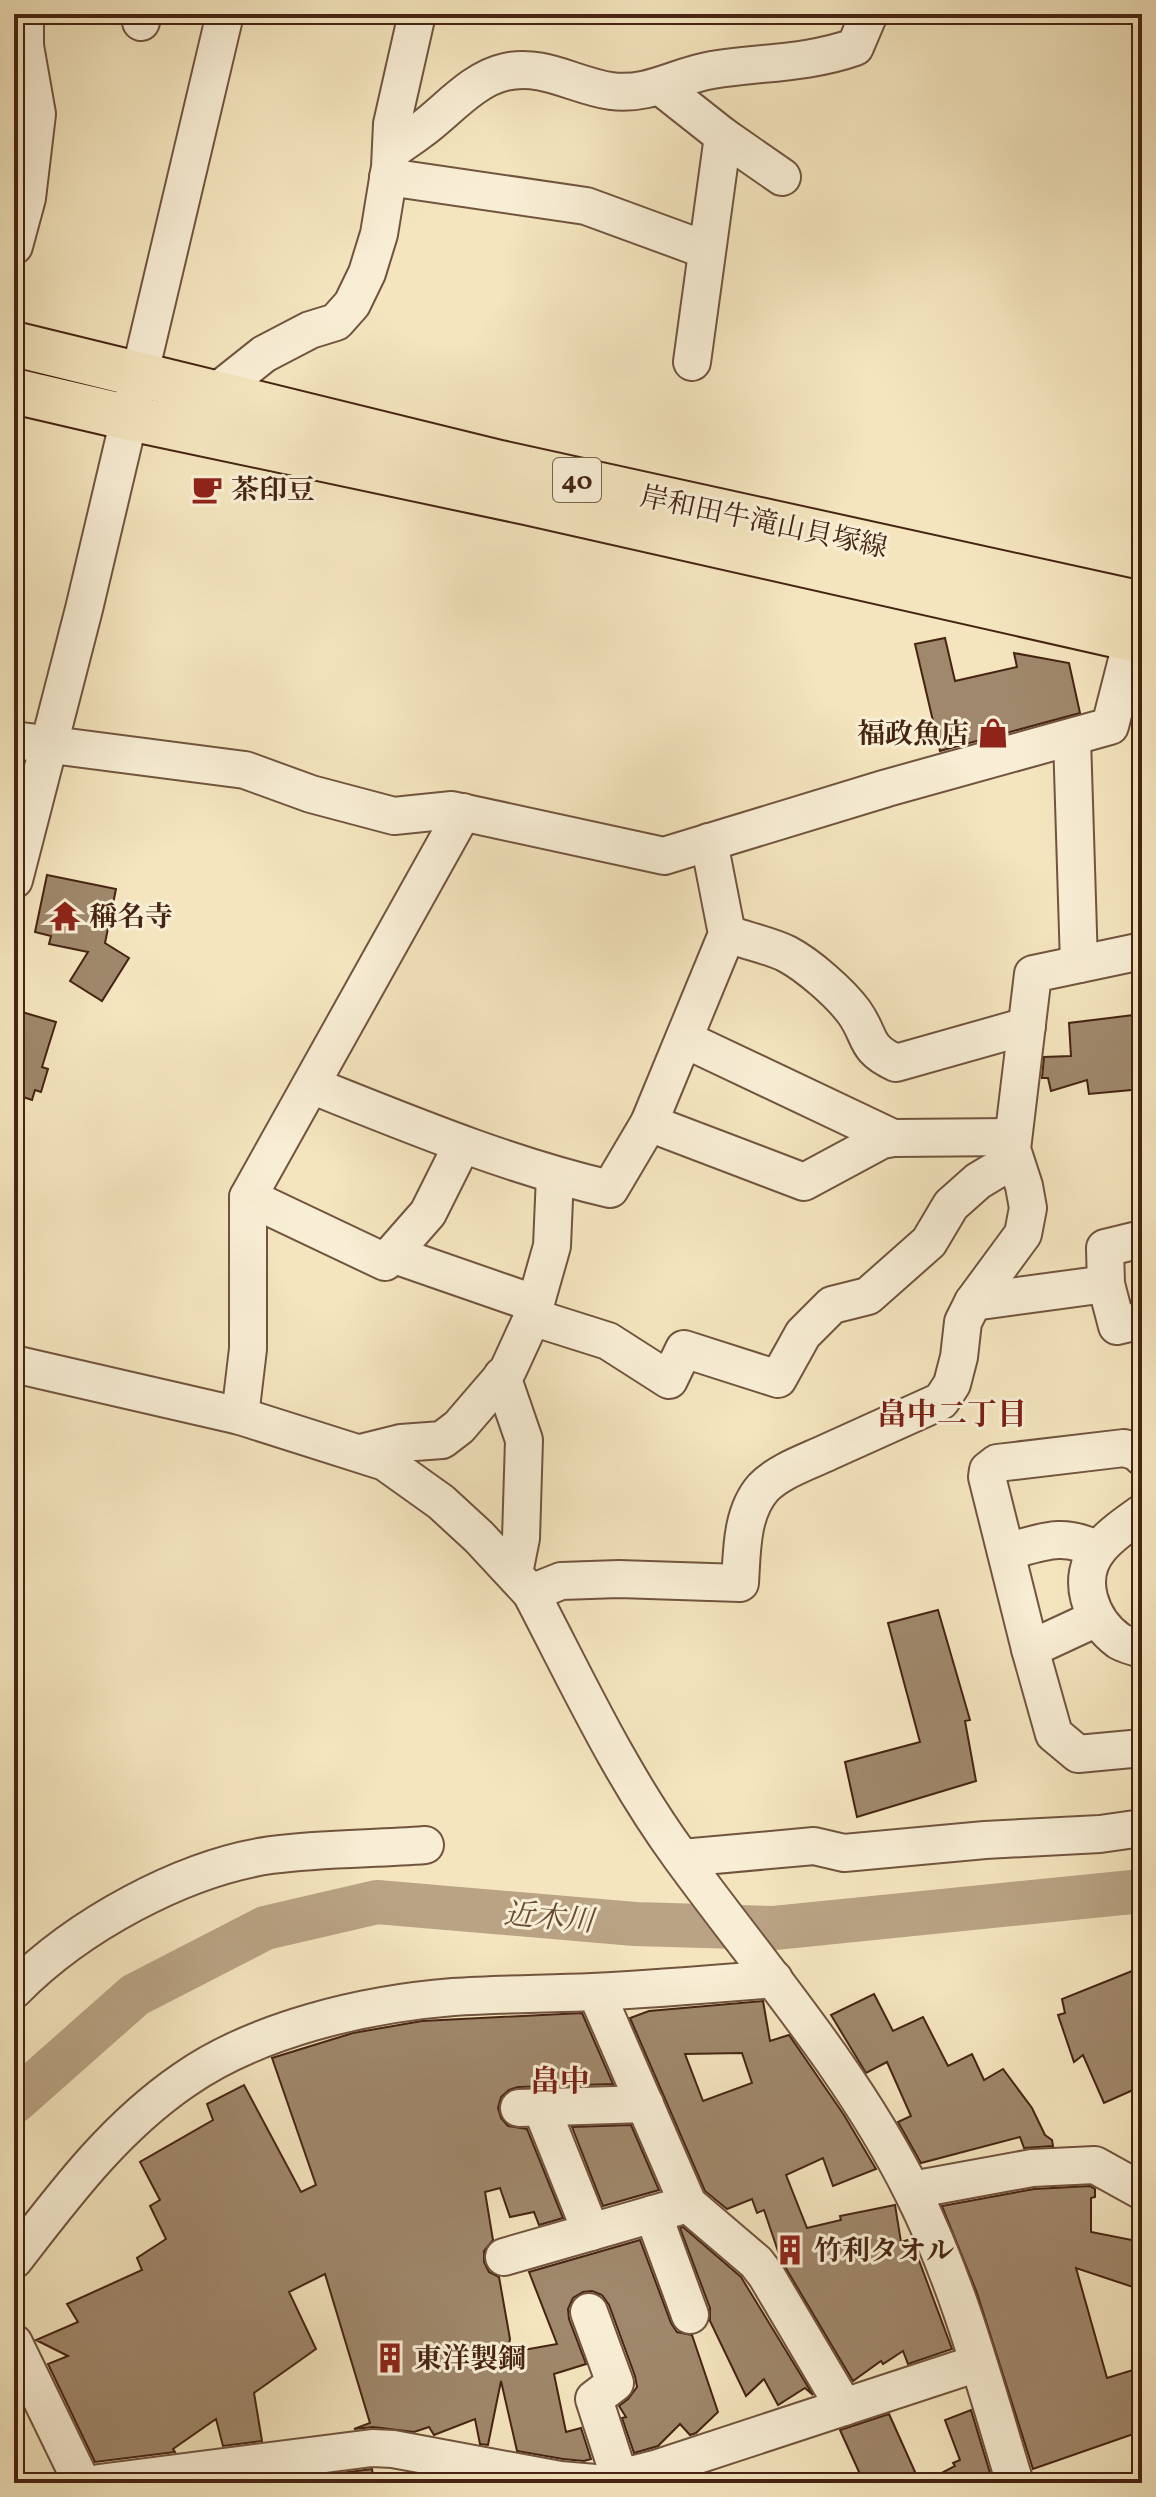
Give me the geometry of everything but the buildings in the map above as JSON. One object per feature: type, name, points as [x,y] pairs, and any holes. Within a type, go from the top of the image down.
[{"type":"main road","name":"岸和田牛滝山貝塚線","points":[[14,344],[1140,622]]},
{"type":"main road","name":"岸和田牛滝山貝塚線","points":[[14,391],[526,502],[1140,622]]},
{"type":"street","points":[[14,246],[27,198],[37,114],[25,46],[25,14]]},
{"type":"street","points":[[14,880],[141,375],[148,333],[225,14]]},
{"type":"street","points":[[215,393],[264,354],[310,330],[336,322],[352,304],[367,273],[379,234],[392,124],[417,14]]},
{"type":"street","points":[[389,164],[419,132],[482,81],[504,72],[534,69],[611,91],[641,91],[709,71],[823,58],[855,47],[869,14]]},
{"type":"street","points":[[661,87],[782,177]]},
{"type":"street","points":[[692,362],[723,136]]},
{"type":"street","points":[[389,164],[586,206],[706,250]]},
{"type":"street","points":[[14,740],[245,770],[311,794],[394,816],[452,810],[664,856],[887,788],[1110,726],[1140,622]]},
{"type":"street","points":[[1072,738],[1079,964]]},
{"type":"street","points":[[240,1416],[248,1349],[248,1197],[463,812]]},
{"type":"street","points":[[311,1085],[462,1145],[555,1176],[610,1189],[649,1123],[727,934],[709,842]]},
{"type":"street","points":[[727,934],[788,954],[822,979],[854,1012],[878,1055],[896,1063],[1027,1026]]},
{"type":"street","points":[[523,1583],[619,1579],[740,1583],[743,1538],[751,1509],[762,1489],[795,1468],[941,1401],[952,1384],[963,1322],[973,1302],[1023,1234],[1028,1208],[1013,1148],[1033,974],[1142,951]]},
{"type":"street","points":[[684,1039],[893,1138]]},
{"type":"street","points":[[649,1123],[804,1182],[882,1140],[893,1138],[1013,1148]]},
{"type":"street","points":[[248,1197],[385,1262],[428,1213],[462,1145]]},
{"type":"street","points":[[392,1254],[608,1341],[669,1380],[684,1349],[778,1379],[803,1334],[832,1305],[868,1296],[929,1242],[951,1205],[1013,1148]]},
{"type":"street","points":[[361,1453],[401,1443],[442,1440],[459,1427],[508,1370],[534,1310],[552,1246],[555,1176]]},
{"type":"street","points":[[1142,1239],[1105,1248],[1106,1284],[1117,1326],[1142,1320]]},
{"type":"street","points":[[973,1302],[1106,1284]]},
{"type":"street","points":[[14,1364],[240,1416],[385,1462],[412,1479],[479,1537],[523,1583],[626,1775],[686,1863],[842,2071],[912,2190],[943,2258],[1015,2483]]},
{"type":"street","points":[[502,1376],[524,1440],[523,1583]]},
{"type":"street","points":[[1142,1457],[1124,1448],[997,1463],[988,1470],[987,1477],[1054,1734],[1078,1754],[1142,1748]]},
{"type":"street","points":[[1142,1513],[1098,1550],[1086,1582],[1089,1601],[1097,1618],[1122,1643],[1142,1649]]},
{"type":"street","points":[[1006,1552],[1061,1538],[1079,1540],[1098,1550]]},
{"type":"street","points":[[1030,1649],[1097,1618]]},
{"type":"street","points":[[686,1863],[814,1846],[844,1853],[985,1840],[1100,1834],[1142,1828]]},
{"type":"street","points":[[14,1990],[37,1967],[124,1908],[200,1872],[271,1855],[425,1845]]},
{"type":"street","points":[[14,2260],[82,2173],[113,2139],[183,2080],[220,2057],[320,2020],[405,2003],[454,1997],[596,1992],[770,1975]]},
{"type":"street","points":[[596,1992],[688,2204],[756,2262],[766,2275],[844,2407]]},
{"type":"street","points":[[591,2232],[530,2108],[645,2104]]},
{"type":"street","points":[[912,2190],[1032,2168],[1095,2165],[1142,2191]]},
{"type":"street","points":[[504,2257],[688,2204]]},
{"type":"street","points":[[653,2214],[690,2315]]},
{"type":"street","points":[[589,2312],[625,2379],[594,2399],[605,2482]]},
{"type":"street","points":[[14,2343],[82,2483]]},
{"type":"street","points":[[99,2483],[372,2448],[393,2449],[501,2470],[605,2482],[978,2363]]},
{"type":"waterway","name":"近木川","points":[[14,2102],[135,1995],[265,1928],[377,1902],[635,1924],[774,1928],[1142,1891]]},
{"type":"place","name":"茶印豆","points":[[207,489]]},
{"type":"place","name":"福政魚店","points":[[993,733]]},
{"type":"place","name":"稱名寺","points":[[65,916]]},
{"type":"place","name":"竹利タオル","points":[[790,2250]]},
{"type":"place","name":"東洋製鋼","points":[[390,2358]]},
{"type":"district","name":"畠中二丁目","points":[[952,1414]]},
{"type":"district","name":"畠中","points":[[560,2081]]}]
